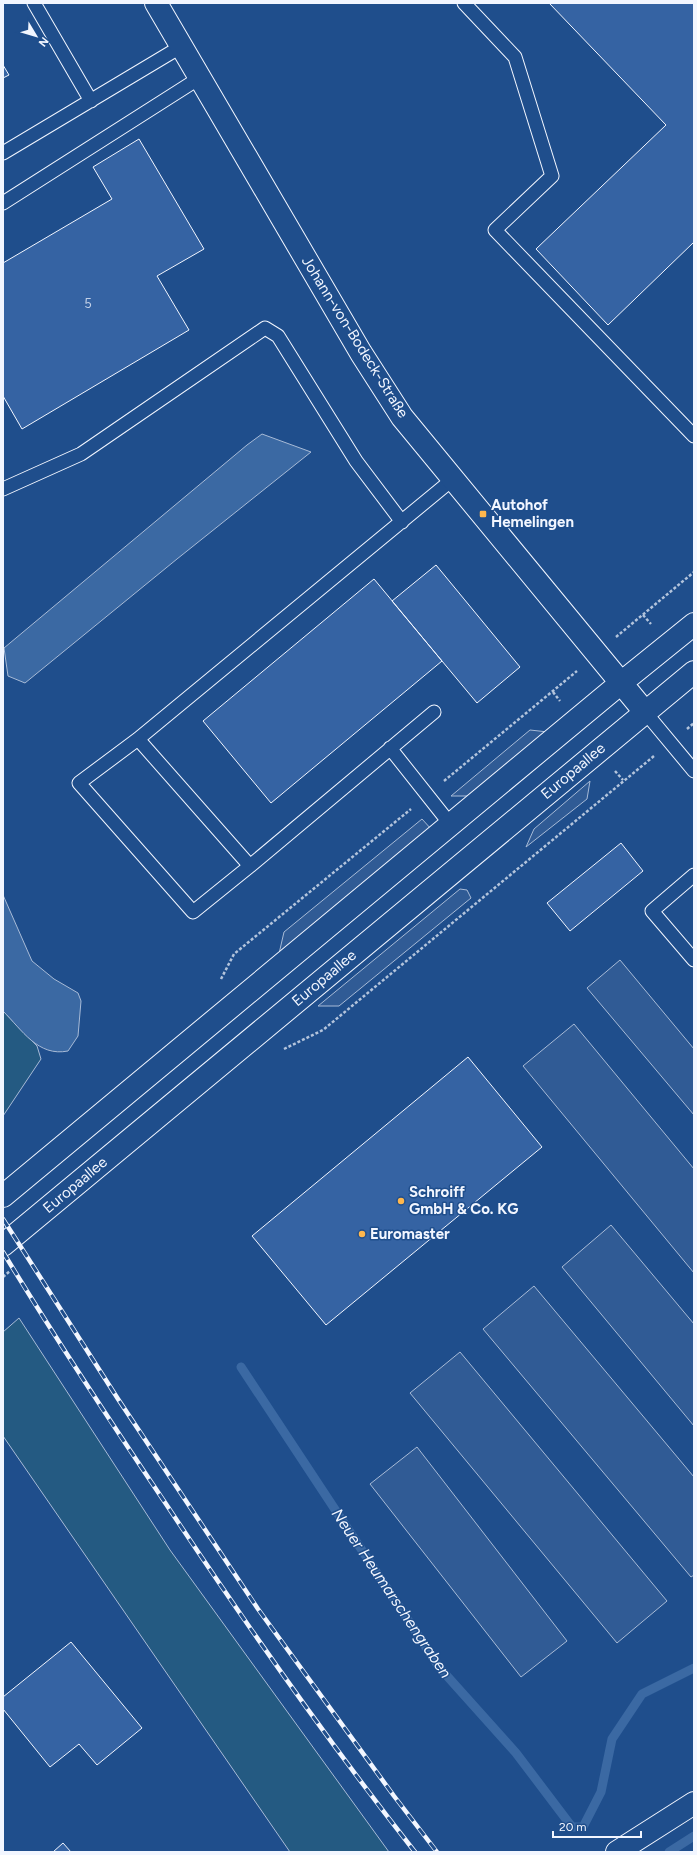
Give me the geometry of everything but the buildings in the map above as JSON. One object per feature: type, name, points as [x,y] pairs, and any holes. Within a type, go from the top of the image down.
[{"type":"street","name":"Johann-von-Bodeck-Straße","points":[[156,3],[201,77],[361,353],[402,417],[621,683]]},
{"type":"street","points":[[3,1196],[694,624]]},
{"type":"street","name":"Europaallee","points":[[3,1245],[694,672]]},
{"type":"street","points":[[621,683],[645,712]]},
{"type":"street","points":[[617,1852],[694,1803]]},
{"type":"lane","points":[[34,3],[91,101]]},
{"type":"lane","points":[[464,3],[516,57],[552,176],[495,230],[694,436]]},
{"type":"lane","points":[[3,153],[182,46]]},
{"type":"lane","points":[[3,203],[201,77]]},
{"type":"lane","points":[[3,489],[81,454],[265,328],[278,336],[356,461],[402,522]]},
{"type":"lane","points":[[434,712],[193,912],[79,782],[138,738],[453,479]]},
{"type":"lane","points":[[645,712],[694,771]]},
{"type":"lane","points":[[138,738],[250,866]]},
{"type":"lane","points":[[390,748],[451,825]]},
{"type":"lane","points":[[694,875],[652,911],[694,960]]},
{"type":"path","points":[[220,980],[234,954],[694,572]]},
{"type":"path","points":[[281,1050],[323,1030],[694,723]]},
{"type":"shaded area","points":[[262,434],[311,452],[25,683],[8,676],[4,648]]},
{"type":"shaded area","points":[[530,730],[548,732],[471,796],[451,796]]},
{"type":"shaded area","points":[[590,781],[587,799],[526,847],[534,829]]},
{"type":"shaded area","points":[[422,819],[432,830],[278,958],[284,932]]},
{"type":"shaded area","points":[[460,889],[467,890],[471,898],[339,1006],[318,1006]]},
{"type":"shaded area","points":[[3,895],[32,961],[54,979],[78,993],[81,1001],[78,1036],[68,1051],[57,1052],[39,1046],[24,1034],[3,1011]]},
{"type":"shaded area","points":[[620,960],[694,1049],[694,1115],[587,988]]},
{"type":"shaded area","points":[[3,1011],[37,1046],[41,1059],[3,1116]]},
{"type":"shaded area","points":[[574,1024],[694,1169],[694,1273],[523,1066]]},
{"type":"shaded area","points":[[611,1225],[694,1324],[694,1426],[562,1267]]},
{"type":"shaded area","points":[[534,1286],[694,1477],[694,1575],[691,1577],[483,1329]]},
{"type":"shaded area","points":[[19,1318],[170,1550],[389,1852],[290,1852],[3,1436],[3,1332]]},
{"type":"shaded area","points":[[460,1352],[667,1601],[617,1643],[410,1393]]},
{"type":"shaded area","points":[[417,1447],[567,1641],[521,1677],[370,1484]]},
{"type":"waterway","name":"Neuer Heumarschengraben","points":[[241,1367],[439,1667],[516,1753],[572,1827],[583,1827],[601,1792],[612,1739],[642,1694],[694,1668]]},
{"type":"waterway","points":[[669,1852],[694,1836]]},
{"type":"railway","points":[[3,1219],[118,1399],[258,1609],[394,1796],[437,1852]]},
{"type":"railway","points":[[3,1252],[83,1379],[226,1593],[318,1724],[415,1852]]},
{"type":"place","name":"Autohof Hemelingen","points":[[483,514]]},
{"type":"place","name":"Schroiff GmbH & Co. KG","points":[[401,1201]]},
{"type":"place","name":"Euromaster","points":[[362,1234]]}]
